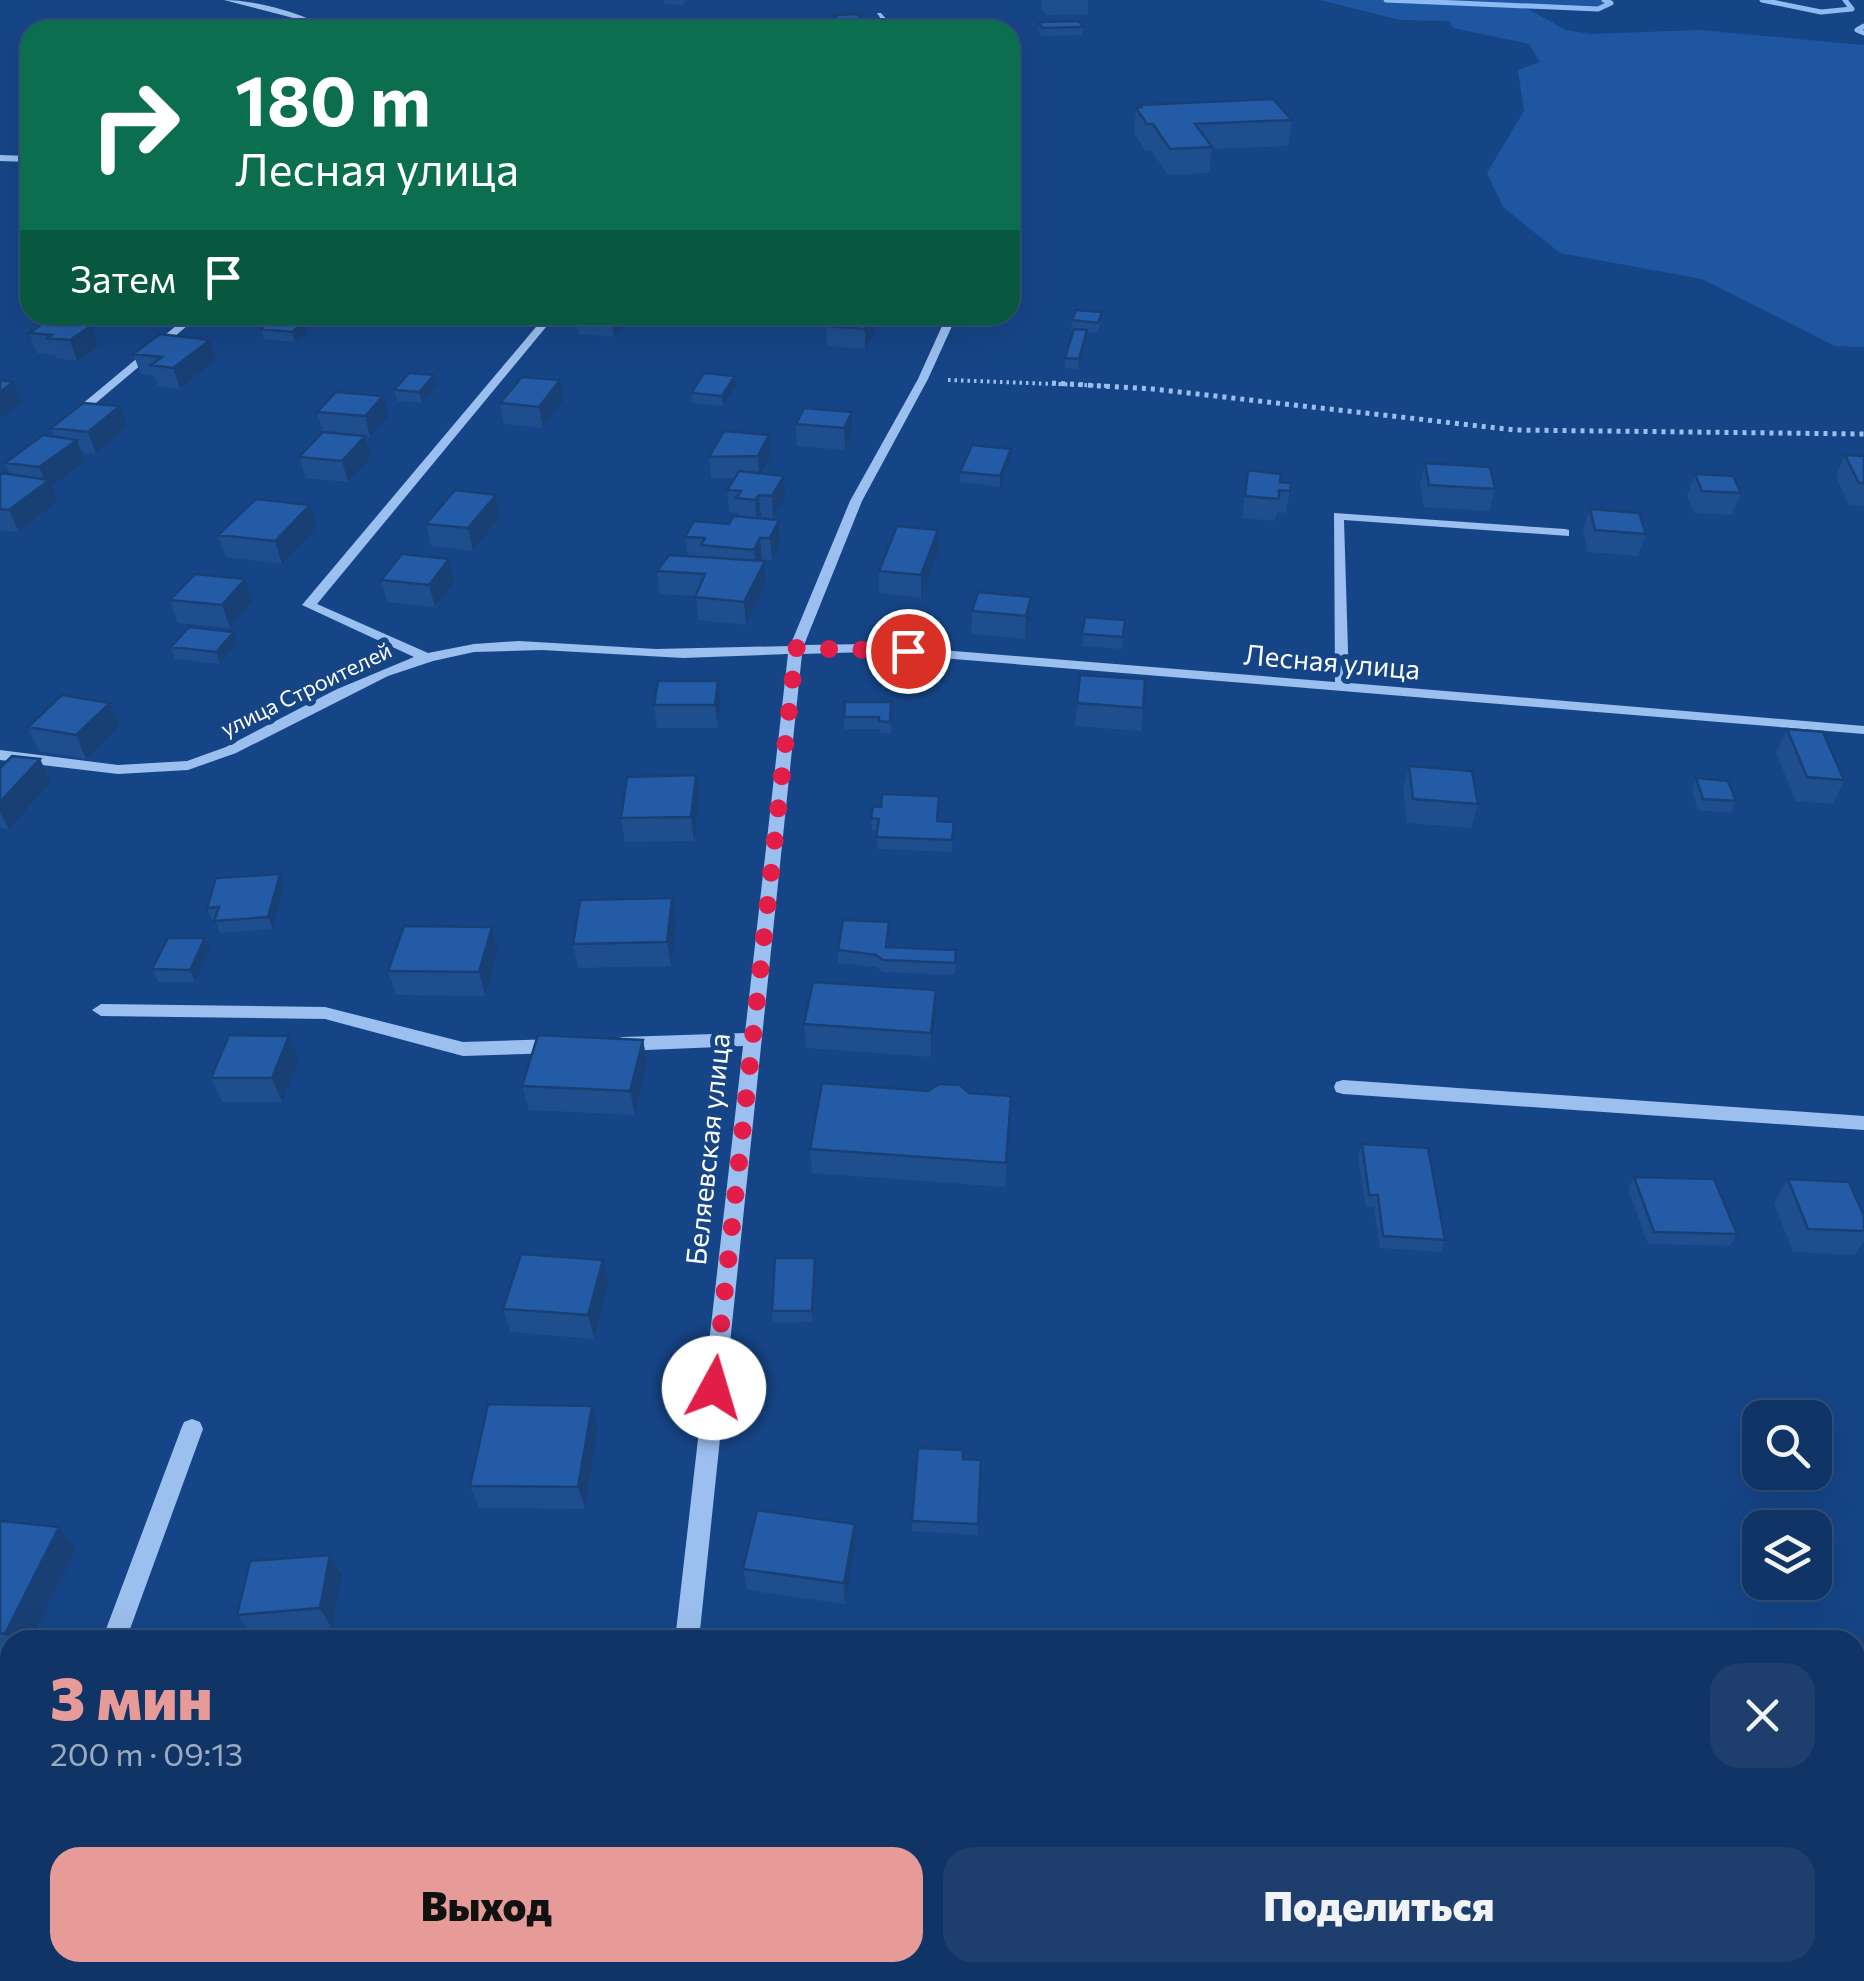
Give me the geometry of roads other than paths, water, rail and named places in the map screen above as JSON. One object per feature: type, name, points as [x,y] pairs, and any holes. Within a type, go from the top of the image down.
[{"type":"street","points":[[227,0],[306,20]]},
{"type":"street","points":[[878,14],[883,20]]},
{"type":"street","points":[[60,428],[183,325]]},
{"type":"street","name":"улица Строителей","points":[[426,658],[308,604],[543,325]]},
{"type":"street","name":"Беляевская улица","points":[[688,1630],[794,657],[856,501],[947,325]]},
{"type":"street","points":[[1342,687],[1338,516],[1564,533]]},
{"type":"street","name":"Лесная улица","points":[[426,658],[515,645],[794,657],[868,648],[1864,730]]},
{"type":"street","name":"улица Строителей","points":[[0,755],[102,768],[188,765],[250,742],[342,691],[426,658]]},
{"type":"street","points":[[101,1010],[325,1013],[463,1050],[751,1040]]},
{"type":"street","points":[[1342,1086],[1864,1123]]},
{"type":"street","points":[[118,1630],[192,1429]]},
{"type":"waterway","points":[[1386,0],[1598,9],[1611,3],[1604,0]]},
{"type":"waterway","points":[[1762,0],[1821,12],[1852,9],[1845,0]]},
{"type":"waterway","points":[[1864,26],[1857,30],[1864,33]]}]
